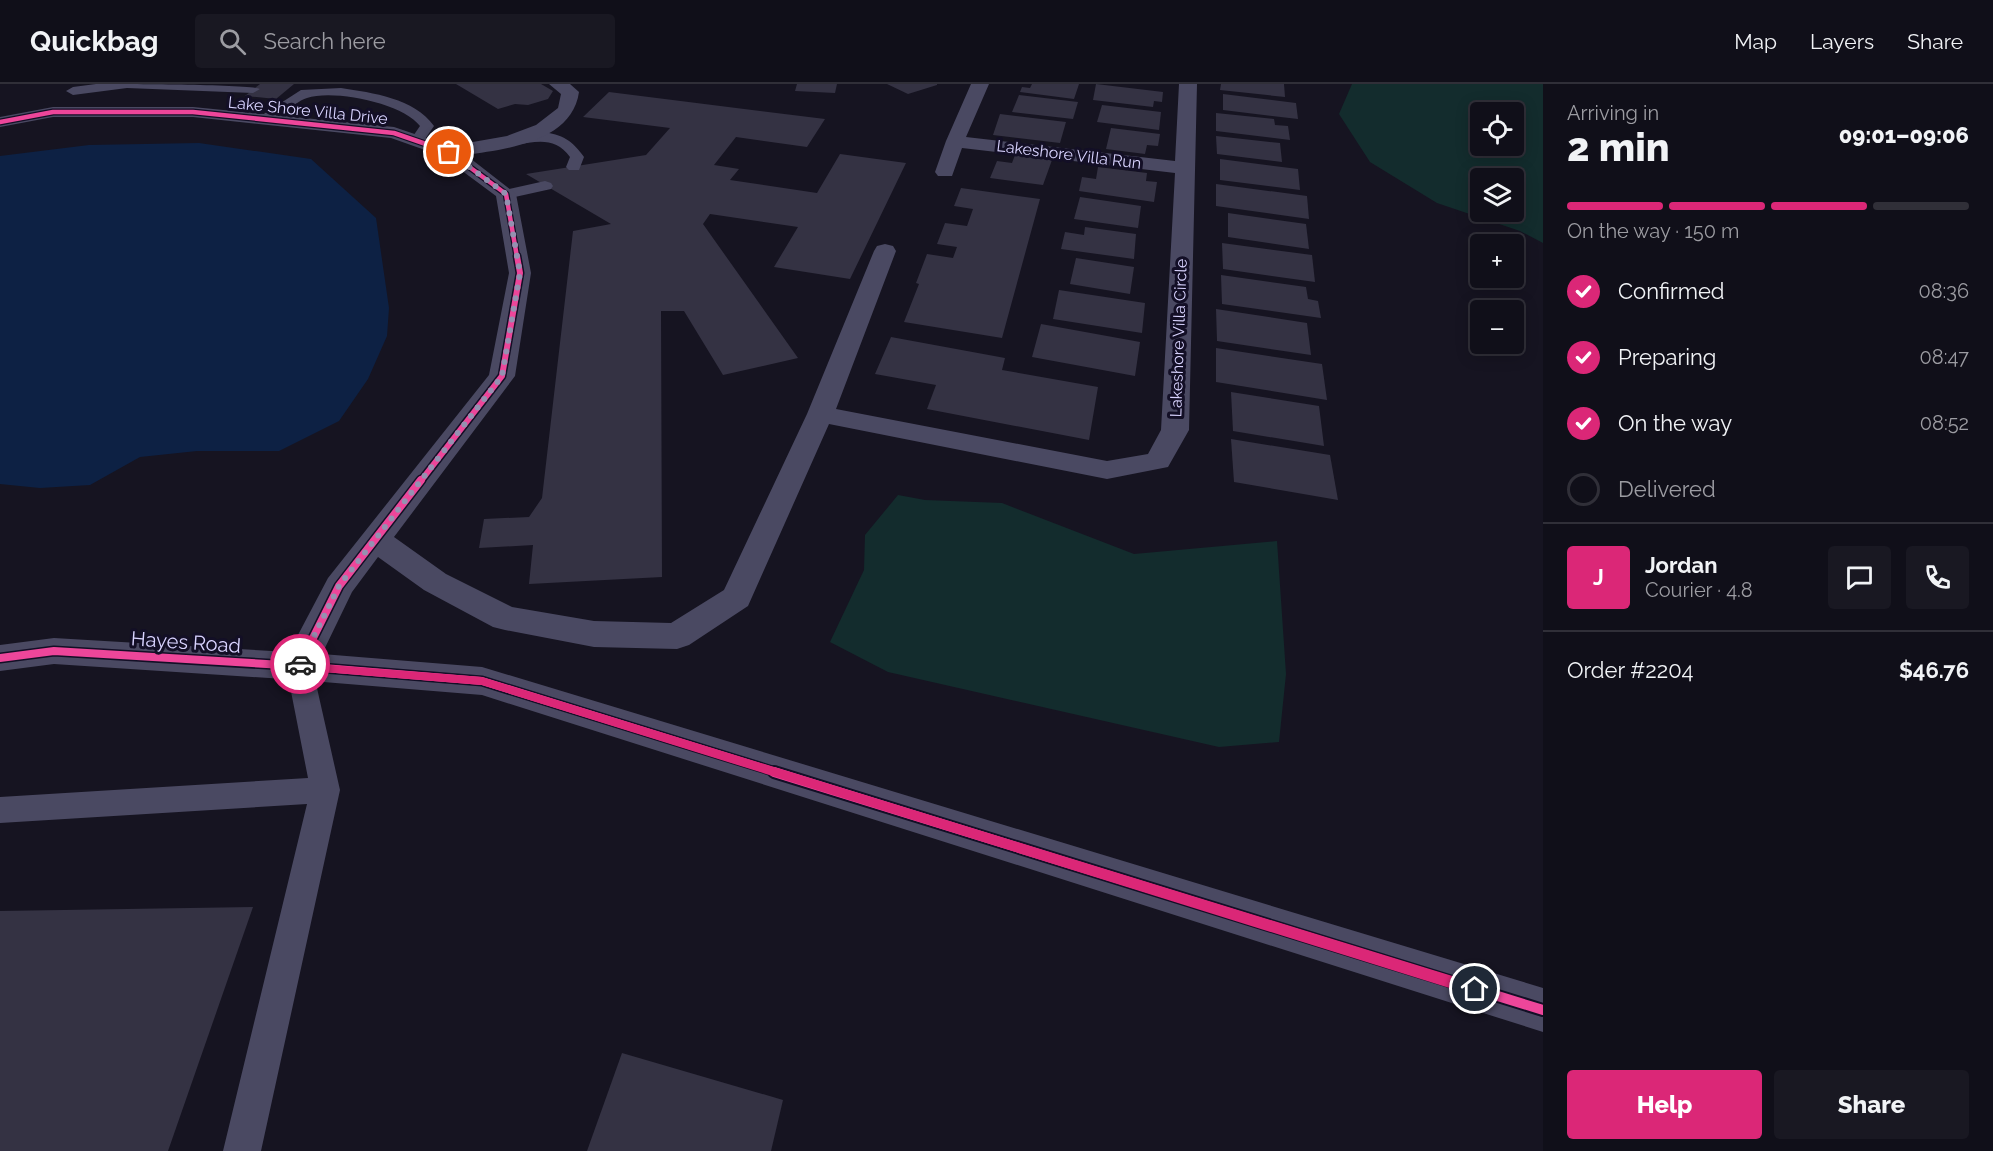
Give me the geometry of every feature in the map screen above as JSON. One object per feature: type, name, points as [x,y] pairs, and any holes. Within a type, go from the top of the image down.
[{"type":"street","points":[[449,152],[516,141],[547,126],[566,109],[570,92],[558,84]]},
{"type":"street","points":[[945,172],[955,141],[980,84]]},
{"type":"street","name":"Lakeshore Villa Circle","points":[[820,414],[1107,470],[1158,461],[1175,429],[1183,168],[1188,84]]},
{"type":"street","name":"Lake Shore Villa Drive","points":[[0,122],[64,112],[193,112],[394,133],[449,152],[506,194]]},
{"type":"street","name":"Lakeshore Villa Run","points":[[955,141],[1183,168]]},
{"type":"street","points":[[299,666],[339,586],[502,376],[520,273],[506,194]]},
{"type":"street","points":[[375,539],[435,582],[505,618],[594,634],[677,636],[737,598],[820,414],[885,251]]},
{"type":"street","name":"Hayes Road","points":[[0,658],[54,651],[299,666],[482,681],[1543,1010]]},
{"type":"lane","points":[[64,112],[76,101],[70,88],[127,84],[253,89]]},
{"type":"lane","points":[[287,90],[306,93],[341,92],[377,98],[419,115],[427,126],[417,142]]},
{"type":"lane","points":[[263,119],[306,93]]},
{"type":"lane","points":[[516,141],[536,136],[552,136],[572,147],[577,157],[574,167]]},
{"type":"lane","points":[[506,194],[546,186]]},
{"type":"lane","points":[[242,1151],[325,789],[299,666]]},
{"type":"lane","points":[[0,810],[325,789]]},
{"type":"green space","points":[[1352,84],[1543,84],[1543,243],[1520,231],[1493,222],[1524,222],[1524,168],[1470,168],[1470,214],[1437,203],[1370,162],[1339,114]]},
{"type":"green space","points":[[898,495],[925,500],[1002,503],[1134,554],[1277,541],[1286,674],[1279,742],[1219,747],[888,672],[830,642],[864,570],[865,535]]},
{"type":"water","points":[[199,143],[311,159],[376,218],[389,308],[387,336],[368,379],[339,421],[279,451],[197,451],[140,457],[90,485],[40,488],[0,484],[0,156],[89,145]]},
{"type":"building","points":[[260,84],[294,84],[276,99],[245,96]]},
{"type":"building","points":[[456,84],[541,84],[553,91],[548,99],[528,105],[515,104],[498,109]]},
{"type":"building","points":[[797,84],[837,84],[835,93],[795,91]]},
{"type":"building","points":[[887,84],[937,84],[937,85],[908,94]]},
{"type":"building","points":[[1032,84],[1079,84],[1074,99],[1020,92],[1022,87],[1030,88]]},
{"type":"building","points":[[1096,84],[1163,92],[1162,102],[1154,101],[1153,107],[1093,100]]},
{"type":"building","points":[[1221,84],[1284,84],[1285,97],[1220,90]]},
{"type":"building","points":[[609,92],[825,119],[807,147],[736,137],[714,165],[739,169],[730,180],[817,193],[840,154],[906,163],[850,279],[774,267],[798,227],[710,214],[703,224],[798,358],[723,375],[684,311],[661,311],[662,577],[529,584],[533,545],[479,548],[484,519],[529,517],[542,498],[573,231],[611,224],[526,174],[646,155],[670,128],[583,117]]},
{"type":"building","points":[[1223,94],[1296,103],[1298,119],[1223,110]]},
{"type":"building","points":[[1019,95],[1078,102],[1073,119],[1012,112]]},
{"type":"building","points":[[1102,105],[1161,112],[1159,130],[1097,122]]},
{"type":"building","points":[[1216,113],[1274,119],[1275,125],[1288,126],[1290,140],[1216,131]]},
{"type":"building","points":[[1000,114],[1066,122],[1060,143],[993,135]]},
{"type":"building","points":[[1111,128],[1160,134],[1158,146],[1147,145],[1145,154],[1106,149]]},
{"type":"building","points":[[1216,136],[1280,143],[1282,162],[1217,154]]},
{"type":"building","points":[[1015,155],[1052,160],[1043,185],[990,178],[997,161],[1012,163]]},
{"type":"building","points":[[1220,159],[1298,169],[1300,190],[1220,180]]},
{"type":"building","points":[[1098,167],[1147,173],[1146,181],[1157,182],[1154,202],[1079,191],[1082,177],[1096,179]]},
{"type":"building","points":[[1216,184],[1307,196],[1309,219],[1216,206]]},
{"type":"building","points":[[961,188],[1040,199],[1002,338],[904,322],[919,284],[916,283],[927,254],[953,258],[957,247],[937,244],[945,223],[967,226],[973,209],[954,206]]},
{"type":"building","points":[[1080,197],[1141,206],[1138,228],[1074,219]]},
{"type":"building","points":[[1228,213],[1306,224],[1309,249],[1228,237]]},
{"type":"building","points":[[1085,227],[1136,234],[1134,259],[1061,249],[1065,232],[1084,235]]},
{"type":"building","points":[[1222,243],[1312,255],[1315,282],[1223,269]]},
{"type":"building","points":[[1076,258],[1134,267],[1130,294],[1070,284]]},
{"type":"building","points":[[1221,275],[1306,287],[1308,299],[1318,301],[1321,318],[1222,304]]},
{"type":"building","points":[[1059,290],[1145,303],[1142,333],[1053,319]]},
{"type":"building","points":[[1216,309],[1307,323],[1311,355],[1217,341]]},
{"type":"building","points":[[1041,324],[1140,342],[1135,376],[1032,357]]},
{"type":"building","points":[[891,337],[1005,358],[1002,370],[1098,387],[1089,440],[927,409],[936,385],[875,374]]},
{"type":"building","points":[[1216,348],[1322,364],[1327,400],[1216,382]]},
{"type":"building","points":[[1231,392],[1319,406],[1324,446],[1233,431]]},
{"type":"building","points":[[1231,439],[1330,455],[1338,500],[1234,482]]},
{"type":"building","points":[[253,907],[168,1151],[0,1151],[0,911]]},
{"type":"building","points":[[622,1053],[783,1100],[771,1151],[587,1151]]},
{"type":"cycle path","points":[[0,122],[53,112],[193,112],[394,133],[449,152],[506,194],[520,273],[502,376],[339,586],[299,666]]},
{"type":"cycle path","points":[[0,658],[54,651],[299,666],[482,681],[1543,1010]]},
{"type":"way so far","points":[[300,664],[339,586],[502,376],[520,273],[506,194],[449,152]]},
{"type":"route","points":[[300,664],[299,666],[482,681],[1475,989]]}]
